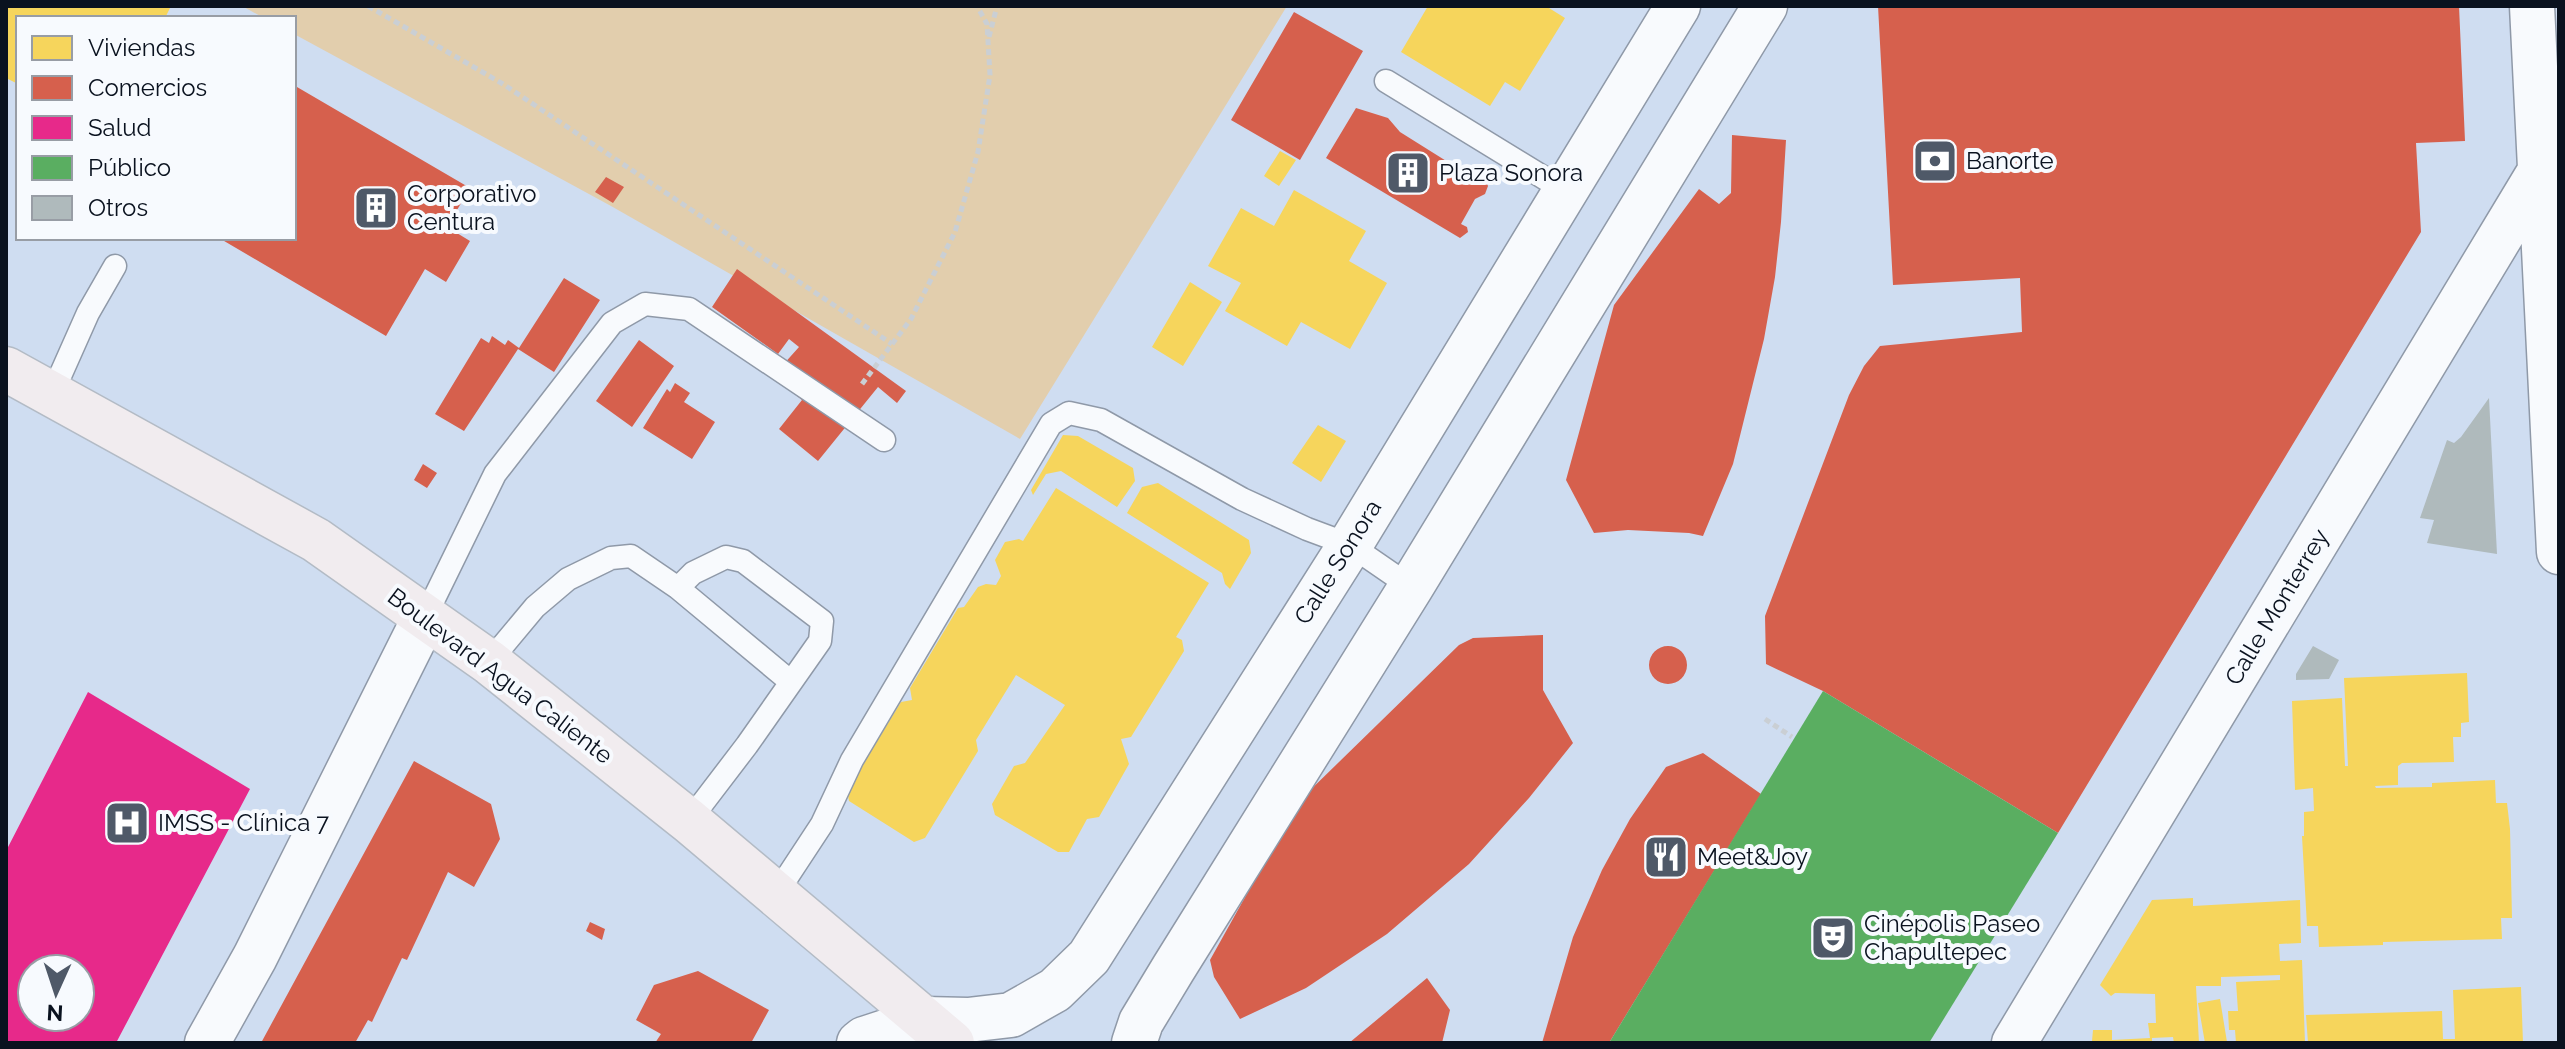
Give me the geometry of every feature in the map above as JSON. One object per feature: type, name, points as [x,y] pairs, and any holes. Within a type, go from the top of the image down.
[{"type":"main road","name":"Boulevard Agua Caliente","points":[[6,369],[316,540],[489,662],[689,821],[938,1031]]},
{"type":"street","name":"Calle Sonora","points":[[859,1043],[864,1039],[938,1031],[968,1020],[1011,1015],[1055,990],[1089,957],[1350,545],[1678,6]]},
{"type":"street","points":[[1134,1043],[1141,1022],[1173,969],[1411,587],[1765,6]]},
{"type":"street","points":[[2532,6],[2559,552]]},
{"type":"street","name":"Calle Monterrey","points":[[2014,1043],[2540,171]]},
{"type":"street","points":[[207,1043],[255,957],[425,617]]},
{"type":"lane","points":[[1386,81],[1564,190]]},
{"type":"lane","points":[[52,394],[88,313],[115,266]]},
{"type":"lane","points":[[425,617],[495,474],[612,323],[645,304],[689,309],[884,440]]},
{"type":"lane","points":[[776,894],[822,824],[852,760],[1051,424],[1069,413],[1101,420],[1242,499],[1350,545],[1411,587]]},
{"type":"lane","points":[[489,662],[535,607],[568,579],[611,558],[631,556],[678,588],[791,682]]},
{"type":"lane","points":[[678,588],[693,573],[726,557],[743,561],[822,621],[820,641],[689,821]]},
{"type":"path","points":[[368,6],[503,84],[892,344]]},
{"type":"path","points":[[842,411],[911,319],[955,232],[978,152],[990,75],[987,24],[977,6]]},
{"type":"path","points":[[988,42],[997,6]]},
{"type":"path","points":[[1765,719],[1792,737]]},
{"type":"shaded area","points":[[242,6],[1287,6],[1020,439],[611,206],[296,35],[296,16],[260,16]]},
{"type":"building: Viviendas","points":[[6,6],[171,6],[166,16],[16,16],[16,83],[6,78]]},
{"type":"building: Viviendas","points":[[1428,6],[1550,6],[1565,18],[1520,91],[1505,82],[1490,106],[1401,52]]},
{"type":"building: Viviendas","points":[[1280,151],[1296,160],[1279,186],[1264,176]]},
{"type":"building: Viviendas","points":[[1294,190],[1366,231],[1349,261],[1387,283],[1350,349],[1301,322],[1287,346],[1225,311],[1241,283],[1208,266],[1241,208],[1274,226]]},
{"type":"building: Viviendas","points":[[1190,282],[1222,302],[1183,366],[1152,347]]},
{"type":"building: Viviendas","points":[[1318,425],[1346,441],[1321,482],[1292,463]]},
{"type":"building: Viviendas","points":[[1063,435],[1078,436],[1133,468],[1135,481],[1117,507],[1061,471],[1046,474],[1033,495],[1031,490]]},
{"type":"building: Viviendas","points":[[1158,483],[1249,540],[1251,553],[1230,589],[1222,573],[1127,513],[1142,487]]},
{"type":"building: Viviendas","points":[[1056,488],[1209,583],[1176,637],[1182,640],[1184,651],[1131,737],[1121,739],[1129,764],[1099,817],[1087,819],[1069,852],[1058,852],[995,815],[992,804],[1014,766],[1025,763],[1065,705],[1016,675],[976,740],[978,751],[925,838],[914,842],[849,801],[847,790],[901,702],[912,700],[910,688],[958,608],[964,607],[978,587],[996,585],[1001,576],[995,560],[1005,542],[1023,541]]},
{"type":"building: Viviendas","points":[[2467,673],[2469,722],[2461,723],[2461,737],[2453,737],[2454,762],[2402,763],[2398,766],[2398,785],[2375,786],[2432,787],[2432,783],[2495,780],[2496,803],[2507,803],[2510,829],[2512,918],[2501,918],[2502,939],[2319,947],[2318,926],[2307,926],[2302,836],[2304,812],[2314,811],[2313,788],[2295,790],[2292,701],[2342,698],[2345,766],[2348,766],[2344,678]]},
{"type":"building: Viviendas","points":[[2193,898],[2193,906],[2300,900],[2301,943],[2279,944],[2280,961],[2302,960],[2305,1043],[2236,1043],[2235,1030],[2229,1030],[2228,1011],[2238,1011],[2236,982],[2280,980],[2280,975],[2221,977],[2221,986],[2196,986],[2199,1043],[2174,1043],[2173,1037],[2152,1038],[2152,1043],[2092,1041],[2093,1030],[2112,1030],[2112,1040],[2150,1038],[2148,1023],[2156,1023],[2155,994],[2115,993],[2111,996],[2100,985],[2152,900]]},
{"type":"building: Viviendas","points":[[2521,987],[2523,1043],[2308,1043],[2306,1015],[2442,1011],[2443,1039],[2455,1039],[2453,990]]},
{"type":"building: Viviendas","points":[[2220,999],[2227,1042],[2205,1043],[2198,1003]]},
{"type":"building: Comercios","points":[[1878,6],[2459,6],[2465,141],[2416,143],[2421,232],[2058,833],[1823,691],[1766,664],[1765,616],[1849,395],[1864,366],[1880,346],[2022,332],[2020,278],[1893,285]]},
{"type":"building: Comercios","points":[[1294,12],[1363,51],[1300,160],[1231,120]]},
{"type":"building: Comercios","name":"Corporativo Centura","points":[[296,89],[470,188],[447,227],[470,241],[446,282],[425,269],[386,336],[222,240],[296,240]]},
{"type":"building: Comercios","name":"Plaza Sonora","points":[[1356,108],[1388,118],[1400,132],[1467,174],[1475,171],[1483,174],[1488,186],[1485,194],[1475,199],[1461,224],[1467,227],[1468,232],[1460,238],[1326,158]]},
{"type":"building: Comercios","points":[[1732,135],[1786,140],[1775,277],[1764,339],[1733,464],[1703,536],[1628,530],[1594,533],[1566,480],[1614,305],[1699,189],[1719,204],[1731,193]]},
{"type":"building: Comercios","points":[[606,177],[624,187],[613,203],[595,192]]},
{"type":"building: Comercios","points":[[737,269],[906,391],[897,403],[878,387],[818,461],[779,429],[802,400],[773,376],[799,347],[789,339],[778,354],[712,307]]},
{"type":"building: Comercios","points":[[564,278],[600,300],[554,372],[518,349],[464,431],[435,414],[481,338],[489,343],[492,336],[505,345],[508,340],[519,348]]},
{"type":"building: Comercios","points":[[639,340],[674,366],[632,427],[596,401]]},
{"type":"building: Comercios","points":[[675,383],[690,393],[684,402],[715,422],[692,459],[643,428],[667,389],[670,392]]},
{"type":"building: Comercios","points":[[423,464],[437,473],[427,488],[414,480]]},
{"type":"building: Comercios","points":[[1543,635],[1543,690],[1573,743],[1529,798],[1469,864],[1387,934],[1306,988],[1240,1019],[1214,977],[1210,960],[1298,802],[1459,645],[1473,638]]},
{"type":"building: Comercios","points":[[1668,646],[1682,651],[1687,665],[1682,679],[1668,684],[1654,679],[1649,665],[1654,651]]},
{"type":"building: Comercios","points":[[1703,753],[1761,794],[1609,1043],[1542,1043],[1573,937],[1602,870],[1630,819],[1666,767]]},
{"type":"building: Comercios","points":[[414,761],[491,804],[500,839],[474,887],[448,872],[407,960],[402,958],[372,1022],[368,1020],[355,1043],[261,1043]]},
{"type":"building: Comercios","points":[[590,922],[605,929],[602,940],[586,931]]},
{"type":"building: Comercios","points":[[698,971],[769,1010],[751,1043],[655,1043],[661,1034],[636,1020],[654,985]]},
{"type":"building: Comercios","points":[[1427,978],[1450,1010],[1442,1043],[1349,1043]]},
{"type":"building: Salud","points":[[88,692],[250,789],[116,1043],[6,1043],[6,851]]},
{"type":"building: Público","name":"Cinépolis Paseo Chapultepec","points":[[1823,691],[2058,833],[1929,1043],[1609,1043]]},
{"type":"building: Otros","points":[[2489,398],[2497,554],[2427,543],[2434,520],[2420,518],[2447,440],[2454,443],[2461,437]]},
{"type":"building: Otros","points":[[2313,646],[2339,660],[2329,679],[2296,680],[2296,674]]},
{"type":"place","name":"Banorte","points":[[1935,161]]},
{"type":"place","name":"Plaza Sonora","points":[[1408,173]]},
{"type":"place","name":"Corporativo Centura","points":[[376,208]]},
{"type":"place","name":"IMSS - Clínica 7","points":[[127,823]]},
{"type":"place","name":"Meet&Joy","points":[[1666,857]]},
{"type":"place","name":"Cinépolis Paseo Chapultepec","points":[[1833,938]]}]
